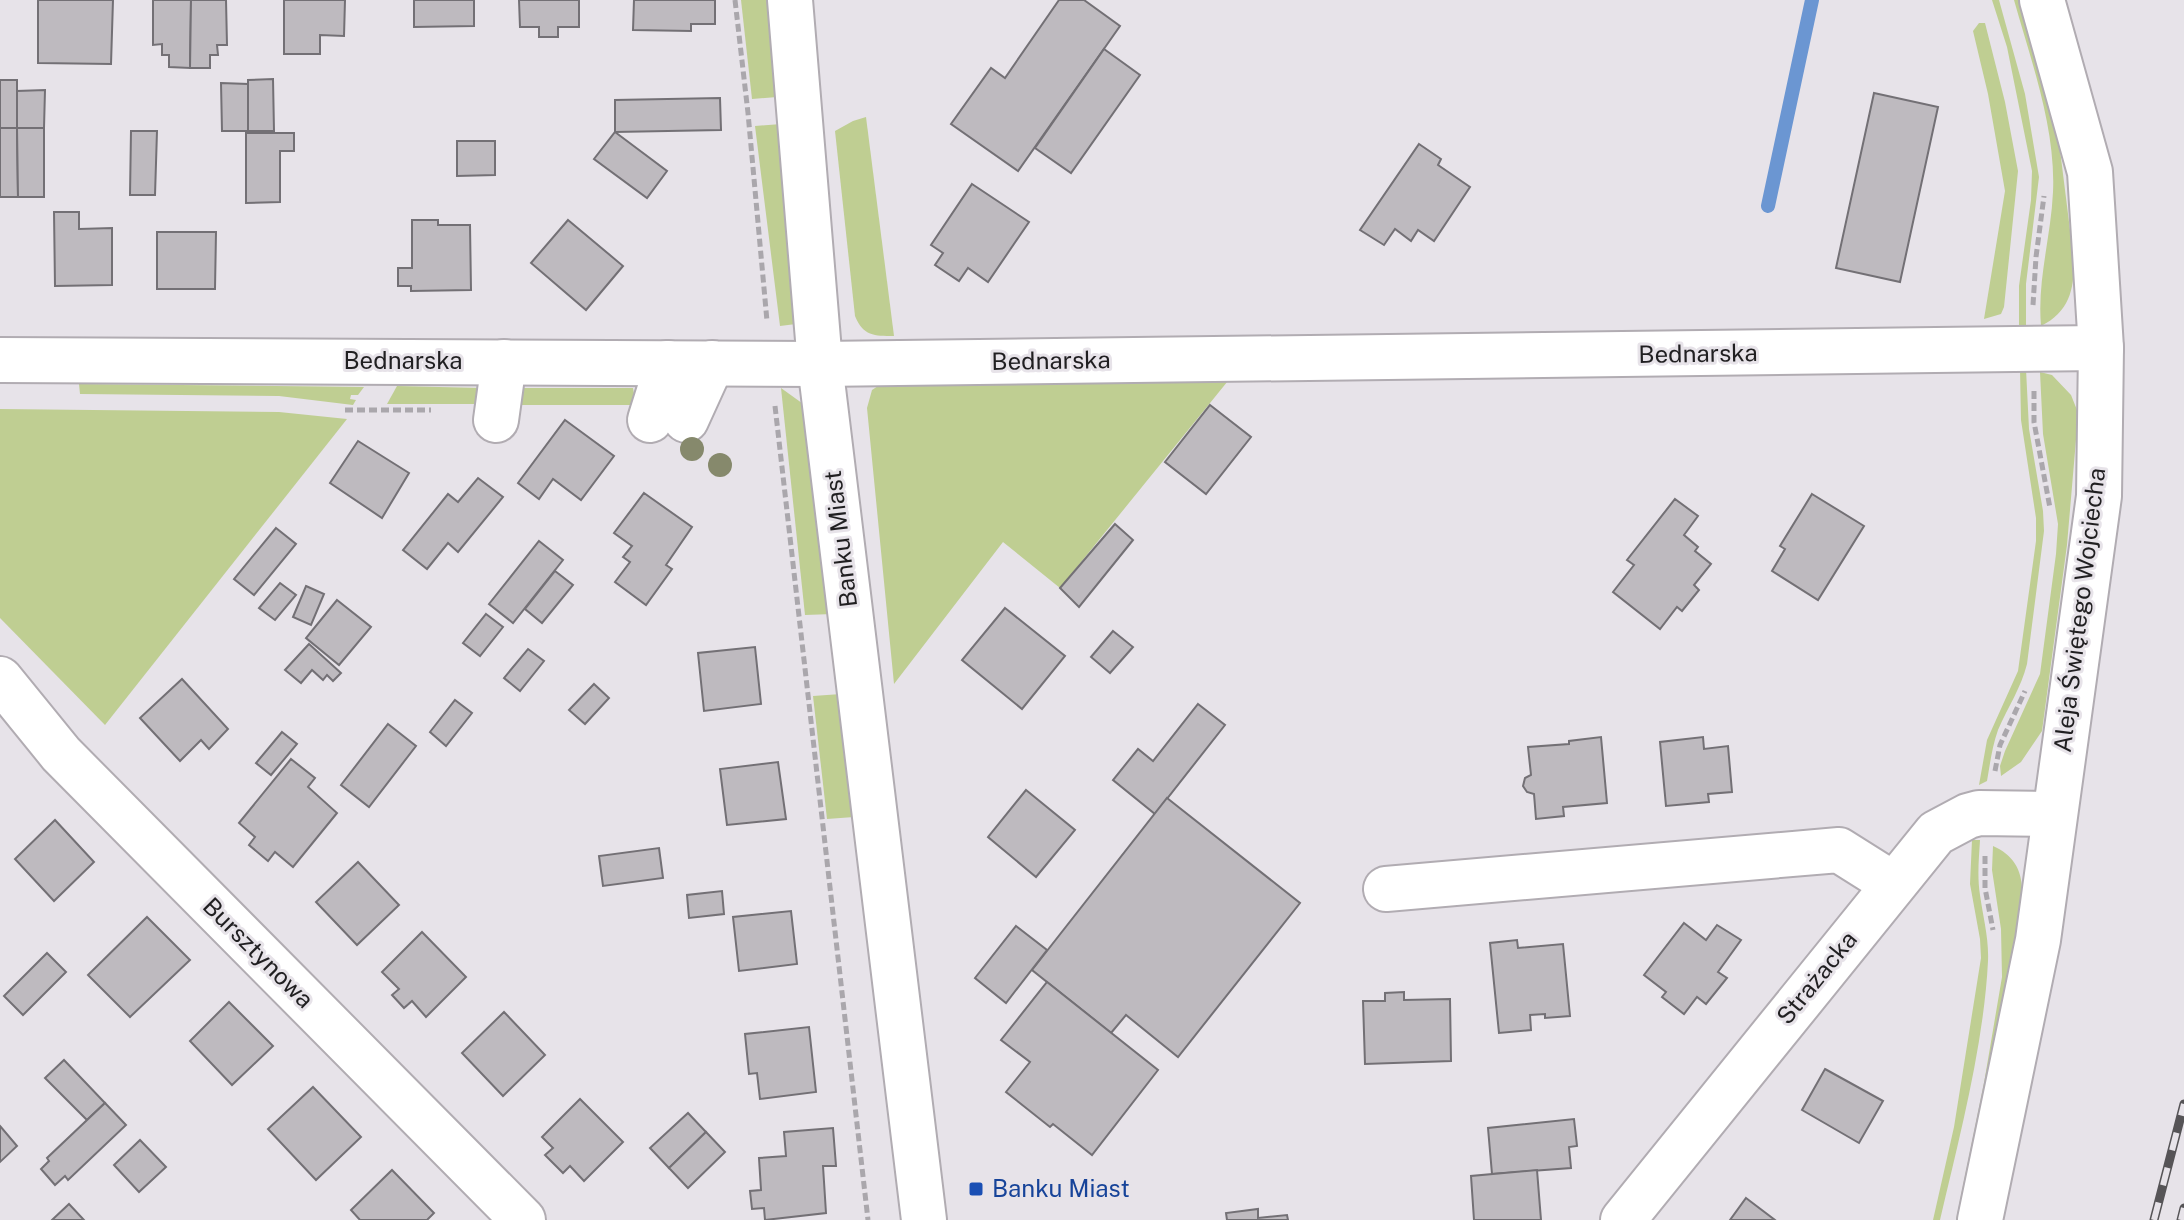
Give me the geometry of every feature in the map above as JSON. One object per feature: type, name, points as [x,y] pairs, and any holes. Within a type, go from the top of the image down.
[{"type":"street","name":"Banku Miast","points":[[790,0],[820,364],[924,1220]]},
{"type":"street","name":"Aleja Świętego Wojciecha","points":[[1980,1220],[2038,940],[2099,496],[2101,348],[2090,172],[2042,0]]},
{"type":"street","name":"Bednarska","points":[[0,360],[820,364],[2101,348]]},
{"type":"street","points":[[496,420],[504,362]]},
{"type":"street","points":[[668,363],[668,420],[712,363]]},
{"type":"street","name":"Bursztynowa","points":[[0,679],[61,754],[523,1220]]},
{"type":"street","name":"Strażacka","points":[[1623,1220],[1936,833],[1979,813],[2054,814]]},
{"type":"street","points":[[1386,889],[1839,850],[1893,884]]},
{"type":"path","points":[[735,0],[770,363],[868,1220]]},
{"type":"path","points":[[2033,313],[2045,187]]},
{"type":"path","points":[[2033,383],[2034,422],[2051,521]]},
{"type":"path","points":[[1993,782],[2000,745],[2029,682]]},
{"type":"green space","points":[[741,0],[767,0],[777,97],[752,99]]},
{"type":"green space","points":[[1992,0],[1999,0],[2025,94],[2039,177],[2026,284],[2026,329],[2019,329],[2019,286],[2032,171],[2007,47]]},
{"type":"green space","points":[[2014,0],[2024,0],[2050,98],[2074,262],[2071,291],[2064,307],[2041,326],[2041,292],[2052,209],[2053,168],[2041,95]]},
{"type":"green space","points":[[1979,23],[1985,23],[2018,171],[2004,307],[2001,314],[1984,319],[2005,191],[1973,31]]},
{"type":"green space","points":[[866,117],[894,336],[870,334],[855,316],[835,131]]},
{"type":"green space","points":[[781,124],[796,324],[780,326],[755,126]]},
{"type":"green space","points":[[2020,369],[2026,369],[2029,429],[2044,531],[2027,664],[1998,730],[1987,781],[1979,785],[1987,740],[2018,671],[2036,541],[2036,518],[2021,420]]},
{"type":"green space","points":[[1236,371],[1060,588],[1003,542],[894,684],[867,408],[872,390],[887,380]]},
{"type":"green space","points":[[2040,372],[2052,375],[2071,395],[2077,410],[2067,545],[2042,731],[2021,762],[2001,776],[2000,766],[2005,751],[2040,674],[2056,554],[2058,524],[2043,434]]},
{"type":"green space","points":[[79,384],[364,387],[358,395],[351,395],[350,399],[356,400],[353,405],[279,396],[80,394]]},
{"type":"green space","points":[[397,386],[481,388],[481,404],[387,404]]},
{"type":"green space","points":[[517,388],[633,388],[636,405],[515,405]]},
{"type":"green space","points":[[781,388],[806,406],[833,614],[805,615]]},
{"type":"green space","points":[[0,409],[279,412],[347,419],[105,725],[0,618]]},
{"type":"green space","points":[[841,694],[854,817],[827,819],[813,696]]},
{"type":"green space","points":[[1972,840],[1980,840],[1980,895],[1988,952],[1986,993],[1970,1091],[1955,1157],[1940,1220],[1933,1220],[1954,1127],[1981,958],[1970,884]]},
{"type":"green space","points":[[1993,846],[2015,864],[2022,891],[2007,1005],[1966,1220],[1956,1220],[2002,977],[2001,929],[1992,870]]},
{"type":"building","points":[[38,0],[113,0],[111,64],[38,63]]},
{"type":"building","points":[[153,0],[191,0],[190,68],[169,67],[169,55],[162,55],[162,44],[153,45]]},
{"type":"building","points":[[191,0],[226,0],[227,45],[217,45],[218,55],[210,55],[210,68],[190,68]]},
{"type":"building","points":[[284,0],[345,0],[344,36],[320,35],[320,54],[284,54]]},
{"type":"building","points":[[414,0],[474,0],[474,26],[414,27]]},
{"type":"building","points":[[519,0],[579,0],[579,27],[558,27],[558,37],[539,37],[539,27],[520,27]]},
{"type":"building","points":[[634,0],[715,0],[715,24],[691,24],[691,31],[633,30]]},
{"type":"building","points":[[1059,0],[1084,0],[1120,26],[1018,171],[951,124],[991,68],[1005,78]]},
{"type":"building","points":[[1104,49],[1140,75],[1071,173],[1035,148]]},
{"type":"building","points":[[273,79],[274,131],[248,131],[248,80]]},
{"type":"building","points":[[0,80],[17,80],[17,128],[0,128]]},
{"type":"building","points":[[221,83],[248,84],[248,131],[222,131]]},
{"type":"building","points":[[45,90],[44,128],[17,128],[17,91]]},
{"type":"building","points":[[1874,93],[1938,107],[1900,282],[1836,268]]},
{"type":"building","points":[[720,98],[721,130],[615,132],[615,100]]},
{"type":"building","points":[[0,128],[17,128],[18,197],[0,197]]},
{"type":"building","points":[[17,128],[44,128],[44,197],[18,197]]},
{"type":"building","points":[[131,131],[157,131],[155,195],[130,195]]},
{"type":"building","points":[[615,132],[667,171],[647,198],[594,159]]},
{"type":"building","points":[[246,133],[294,133],[294,151],[280,151],[280,202],[246,203]]},
{"type":"building","points":[[457,141],[495,141],[495,175],[457,176]]},
{"type":"building","points":[[1419,144],[1441,159],[1438,165],[1470,187],[1434,241],[1418,230],[1411,241],[1395,229],[1384,245],[1360,230]]},
{"type":"building","points":[[972,184],[1029,222],[988,282],[968,268],[959,281],[935,265],[943,253],[931,245]]},
{"type":"building","points":[[54,212],[79,212],[79,229],[112,228],[112,285],[55,286]]},
{"type":"building","points":[[412,220],[438,220],[438,225],[470,225],[471,290],[411,291],[411,286],[398,286],[398,268],[412,268]]},
{"type":"building","points":[[568,220],[623,266],[586,310],[531,263]]},
{"type":"building","points":[[157,232],[216,232],[215,289],[157,289]]},
{"type":"building","points":[[1210,405],[1251,437],[1206,494],[1165,462]]},
{"type":"building","points":[[565,420],[614,456],[581,500],[553,479],[539,499],[518,483]]},
{"type":"building","points":[[358,441],[409,473],[382,518],[330,483]]},
{"type":"building","points":[[478,478],[503,497],[458,552],[448,543],[427,569],[403,550],[448,494],[458,502]]},
{"type":"building","points":[[644,493],[692,527],[666,565],[672,569],[646,605],[615,582],[630,562],[623,557],[632,546],[614,533]]},
{"type":"building","points":[[1812,494],[1864,526],[1818,600],[1772,571],[1785,549],[1780,546]]},
{"type":"building","points":[[1675,499],[1698,516],[1684,535],[1698,547],[1695,551],[1711,564],[1694,585],[1699,590],[1682,611],[1677,607],[1660,629],[1613,592],[1634,565],[1627,560]]},
{"type":"building","points":[[1115,524],[1133,540],[1079,607],[1060,588]]},
{"type":"building","points":[[276,528],[296,544],[254,595],[234,579]]},
{"type":"building","points":[[539,541],[563,560],[513,623],[489,604]]},
{"type":"building","points":[[555,571],[573,585],[542,623],[525,609]]},
{"type":"building","points":[[280,583],[296,595],[275,620],[259,608]]},
{"type":"building","points":[[306,586],[324,594],[311,625],[293,617]]},
{"type":"building","points":[[337,600],[371,627],[339,665],[306,638]]},
{"type":"building","points":[[1005,608],[1065,656],[1022,709],[962,660]]},
{"type":"building","points":[[486,614],[503,627],[480,656],[463,643]]},
{"type":"building","points":[[1113,631],[1133,647],[1110,673],[1091,657]]},
{"type":"building","points":[[309,644],[341,673],[333,681],[327,675],[323,680],[312,670],[301,683],[285,670]]},
{"type":"building","points":[[755,647],[761,704],[704,711],[698,653]]},
{"type":"building","points":[[528,649],[544,661],[520,691],[504,678]]},
{"type":"building","points":[[182,679],[228,729],[209,749],[201,740],[180,761],[140,718]]},
{"type":"building","points":[[594,684],[609,698],[585,724],[569,710]]},
{"type":"building","points":[[455,700],[472,713],[446,746],[430,732]]},
{"type":"building","points":[[1198,704],[1225,725],[1155,814],[1113,780],[1138,749],[1153,761]]},
{"type":"building","points":[[388,724],[416,746],[369,807],[341,785]]},
{"type":"building","points":[[282,732],[297,744],[271,775],[256,763]]},
{"type":"building","points":[[1601,737],[1607,803],[1563,807],[1564,816],[1536,819],[1534,794],[1527,792],[1523,786],[1525,778],[1531,775],[1528,747],[1569,744],[1569,741]]},
{"type":"building","points":[[1703,737],[1704,749],[1728,746],[1732,792],[1708,794],[1709,802],[1666,806],[1660,742]]},
{"type":"building","points":[[291,759],[315,778],[308,787],[337,813],[293,867],[275,852],[268,861],[249,845],[255,837],[239,823]]},
{"type":"building","points":[[778,762],[786,819],[727,825],[720,769]]},
{"type":"building","points":[[1026,790],[1075,830],[1036,877],[988,837]]},
{"type":"building","points":[[1167,798],[1300,903],[1178,1057],[1126,1015],[1111,1033],[1032,970]]},
{"type":"building","points":[[55,820],[94,862],[54,901],[15,859]]},
{"type":"building","points":[[659,848],[663,878],[603,886],[599,856]]},
{"type":"building","points":[[358,862],[399,905],[357,945],[316,902]]},
{"type":"building","points":[[722,891],[724,914],[689,918],[687,895]]},
{"type":"building","points":[[791,911],[797,964],[739,971],[733,917]]},
{"type":"building","points":[[147,917],[190,960],[130,1017],[88,975]]},
{"type":"building","points":[[1684,923],[1706,940],[1717,925],[1741,940],[1718,972],[1727,978],[1706,1004],[1697,997],[1684,1014],[1662,997],[1666,992],[1644,975]]},
{"type":"building","points":[[1016,926],[1047,950],[1006,1003],[975,978]]},
{"type":"building","points":[[422,932],[466,977],[426,1017],[412,1001],[404,1008],[392,995],[399,989],[382,972]]},
{"type":"building","points":[[1517,940],[1518,948],[1563,944],[1570,1016],[1545,1018],[1545,1014],[1530,1015],[1531,1030],[1499,1033],[1490,943]]},
{"type":"building","points":[[47,953],[66,972],[23,1015],[4,996]]},
{"type":"building","points":[[1047,982],[1158,1070],[1092,1155],[1006,1092],[1030,1062],[1001,1040]]},
{"type":"building","points":[[1404,992],[1404,1000],[1450,999],[1451,1061],[1365,1064],[1363,1001],[1385,1001],[1385,993]]},
{"type":"building","points":[[229,1002],[273,1046],[232,1085],[190,1041]]},
{"type":"building","points":[[504,1012],[545,1055],[503,1096],[462,1053]]},
{"type":"building","points":[[809,1027],[816,1092],[760,1099],[757,1073],[749,1074],[745,1034]]},
{"type":"building","points":[[64,1060],[105,1103],[87,1120],[45,1078]]},
{"type":"building","points":[[1825,1069],[1883,1101],[1859,1143],[1802,1110]]},
{"type":"building","points":[[313,1087],[361,1137],[316,1180],[268,1129]]},
{"type":"building","points":[[580,1099],[623,1142],[584,1181],[570,1166],[563,1173],[545,1155],[553,1148],[542,1137]]},
{"type":"building","points":[[105,1103],[126,1125],[68,1180],[65,1176],[55,1185],[41,1169],[49,1161],[47,1158]]},
{"type":"building","points":[[688,1113],[706,1132],[669,1168],[650,1148]]},
{"type":"building","points":[[1574,1119],[1577,1146],[1569,1147],[1571,1168],[1492,1174],[1488,1128]]},
{"type":"building","points":[[0,1126],[17,1146],[0,1162]]},
{"type":"building","points":[[833,1128],[836,1166],[823,1166],[826,1213],[765,1220],[764,1208],[752,1209],[750,1191],[761,1190],[759,1158],[786,1156],[784,1132]]},
{"type":"building","points":[[706,1132],[725,1152],[688,1188],[669,1168]]},
{"type":"building","points":[[140,1140],[166,1167],[139,1192],[114,1165]]},
{"type":"building","points":[[392,1170],[434,1213],[427,1220],[360,1220],[351,1210]]},
{"type":"building","points":[[1537,1170],[1541,1220],[1474,1220],[1471,1176]]},
{"type":"building","points":[[1746,1198],[1775,1220],[1730,1220]]},
{"type":"building","points":[[69,1204],[84,1220],[52,1220]]},
{"type":"building","points":[[1258,1209],[1258,1218],[1287,1215],[1288,1220],[1227,1220],[1226,1213]]},
{"type":"waterway","points":[[1768,206],[1812,0]]},
{"type":"railway","points":[[2154,1220],[2184,1104]]},
{"type":"railway","points":[[2181,1220],[2184,1208]]},
{"type":"place","name":"Banku Miast","points":[[976,1189]]}]
